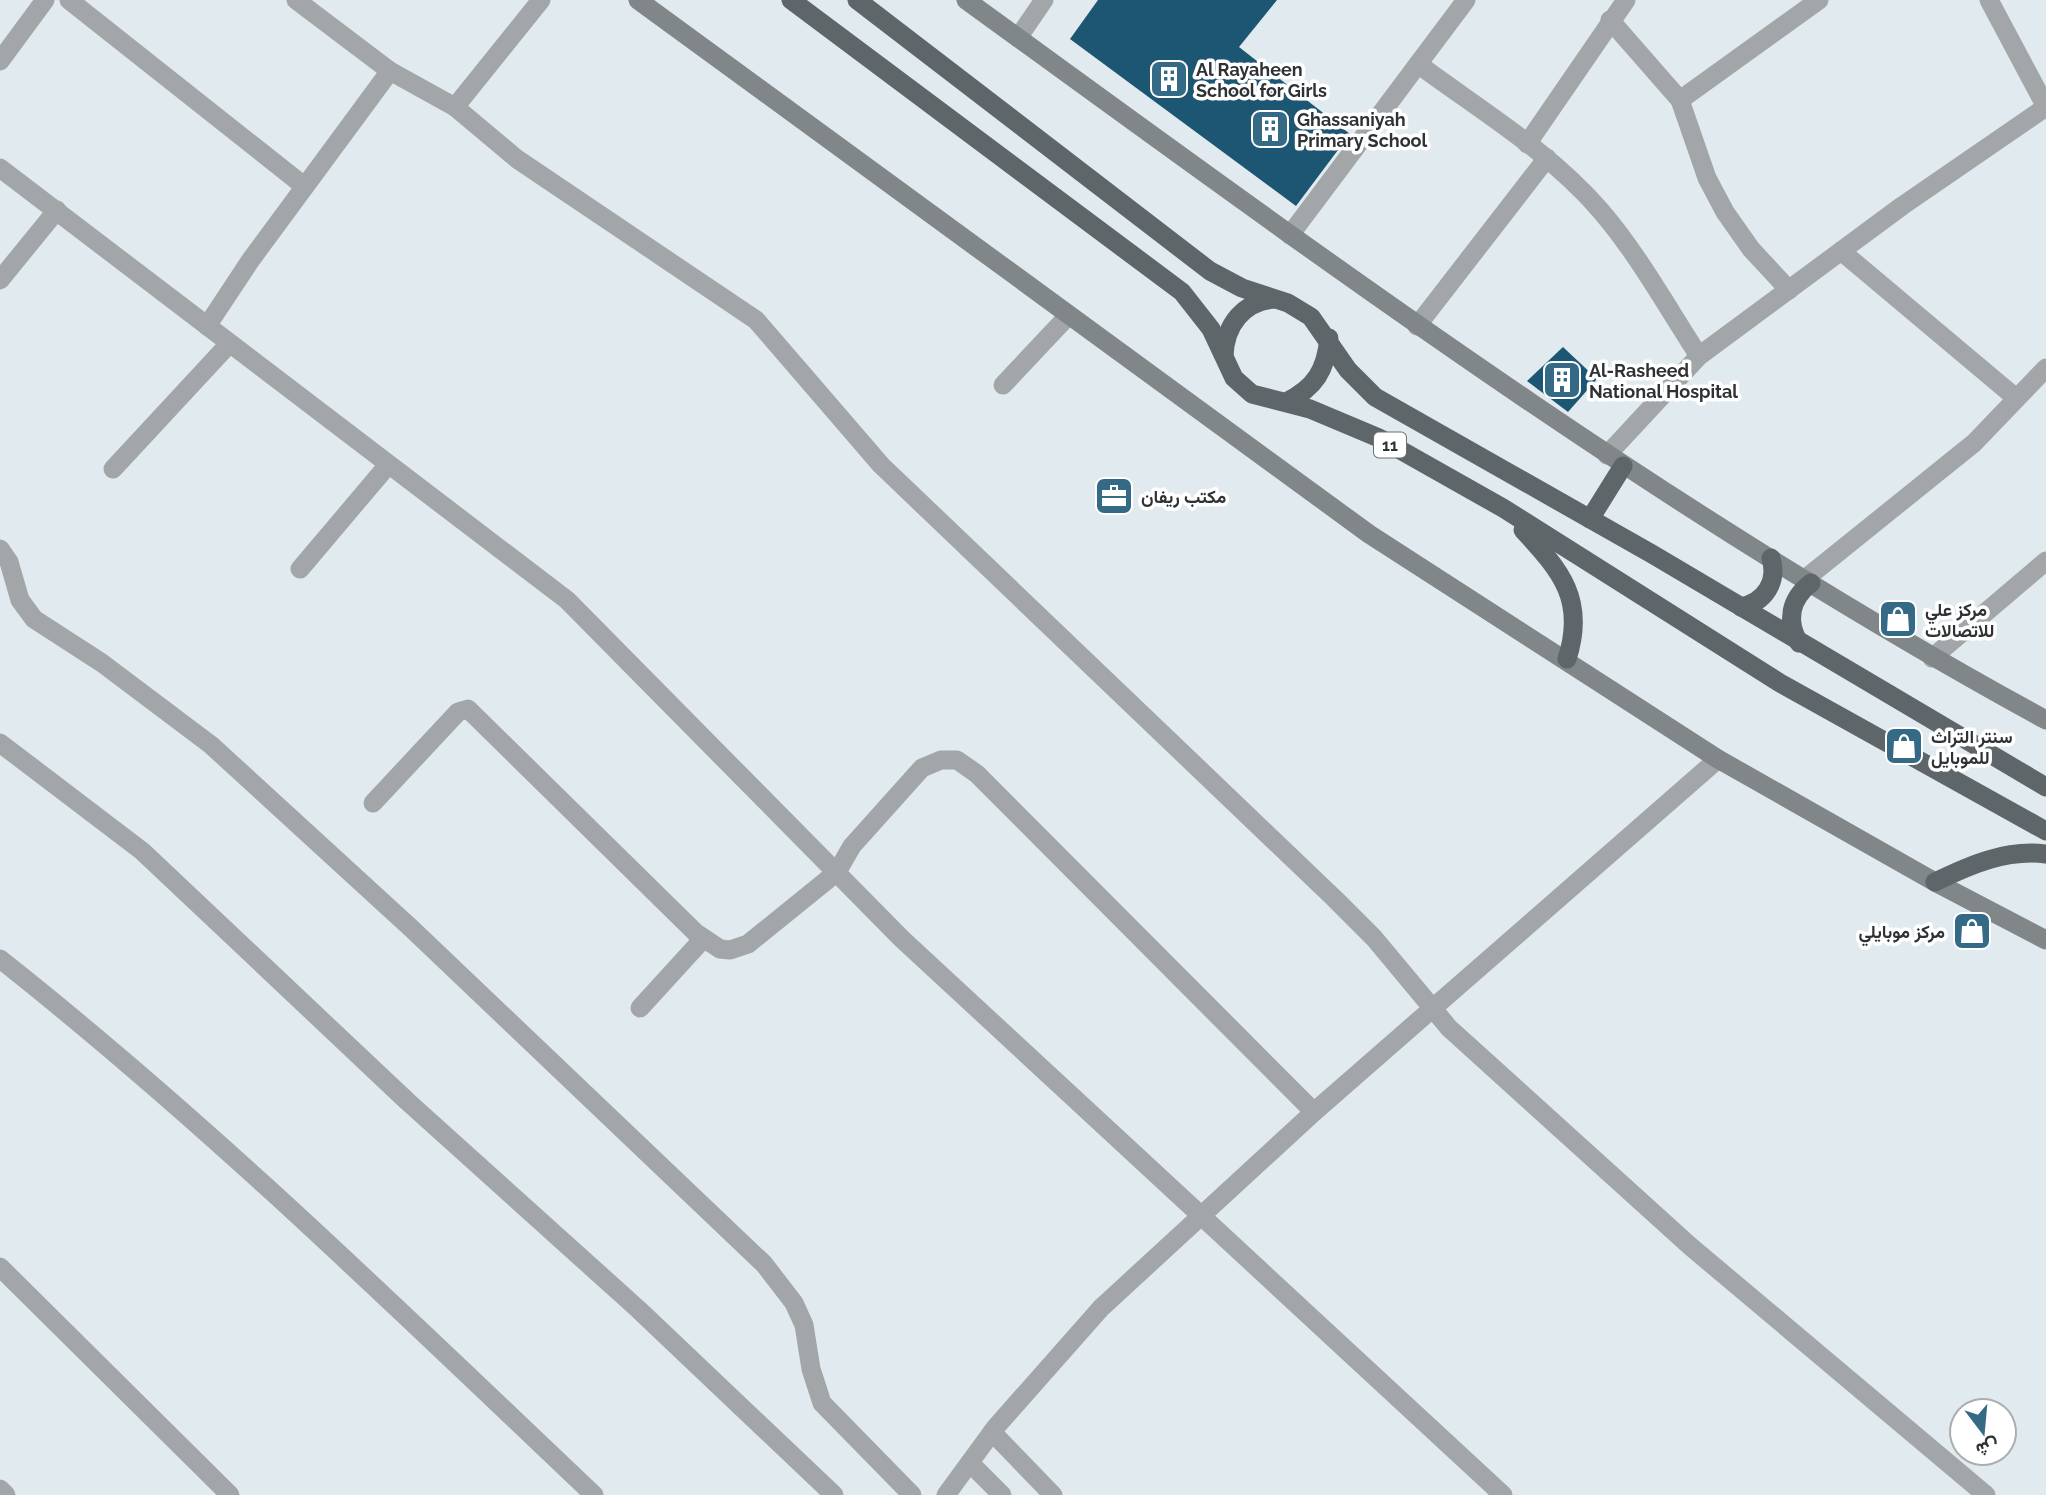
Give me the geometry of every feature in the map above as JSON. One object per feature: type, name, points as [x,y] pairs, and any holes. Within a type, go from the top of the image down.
[{"type":"highway","name":"11","points":[[791,0],[1170,282],[1202,316],[1242,387],[1263,399],[1286,402],[1357,427],[1503,508],[1780,683],[2046,831]]},
{"type":"highway","name":"11","points":[[856,0],[1210,271],[1242,288],[1276,299],[1311,317],[1329,338],[1348,370],[1375,397],[1590,519],[2046,787]]},
{"type":"highway","points":[[1224,358],[1224,339],[1232,322],[1245,309],[1262,300],[1276,299]]},
{"type":"highway","points":[[1286,402],[1304,393],[1319,378],[1327,359],[1329,338]]},
{"type":"highway","points":[[1590,519],[1615,461]]},
{"type":"highway","points":[[1503,508],[1549,558],[1566,583],[1574,629],[1567,659]]},
{"type":"highway","points":[[1741,607],[1756,602],[1768,590],[1773,575],[1771,558]]},
{"type":"highway","points":[[1800,643],[1791,615],[1797,597],[1808,581]]},
{"type":"highway","points":[[1935,882],[1990,858],[2014,854],[2046,855]]},
{"type":"main road","points":[[638,0],[1067,317],[1369,534],[1718,758],[1935,882],[2046,940]]},
{"type":"main road","points":[[966,0],[1417,326],[1615,461],[1932,658],[2046,720]]},
{"type":"street","points":[[0,61],[44,0]]},
{"type":"street","points":[[69,0],[304,187]]},
{"type":"street","points":[[296,0],[390,71],[455,107],[517,159],[756,320],[881,465],[1335,899],[1374,938],[1432,1010],[1690,1246],[1986,1495]]},
{"type":"street","points":[[455,107],[541,0]]},
{"type":"street","points":[[1018,38],[1044,0]]},
{"type":"street","points":[[1290,235],[1466,0]]},
{"type":"street","points":[[1527,144],[1626,0]]},
{"type":"street","points":[[1680,100],[1819,0]]},
{"type":"street","points":[[1615,461],[1699,356],[1973,155],[2046,107],[1989,0]]},
{"type":"street","points":[[1610,20],[1680,100],[1707,178],[1725,212],[1751,249],[1789,290]]},
{"type":"street","points":[[1418,64],[1547,158],[1599,208],[1619,233],[1699,356]]},
{"type":"street","points":[[207,326],[304,187],[390,71]]},
{"type":"street","points":[[1417,326],[1547,158]]},
{"type":"street","points":[[0,168],[567,600],[902,939],[1202,1213],[1503,1495]]},
{"type":"street","points":[[0,280],[57,210]]},
{"type":"street","points":[[1841,251],[2016,398]]},
{"type":"street","points":[[1003,385],[1067,317]]},
{"type":"street","points":[[113,469],[229,344]]},
{"type":"street","points":[[1808,581],[1974,443],[2046,368]]},
{"type":"street","points":[[300,569],[388,465]]},
{"type":"street","points":[[0,550],[9,562],[20,600],[34,619],[102,663],[211,745],[412,929],[764,1264],[789,1295],[804,1325],[811,1369],[822,1403],[912,1495]]},
{"type":"street","points":[[1932,658],[2046,561]]},
{"type":"street","points":[[373,803],[458,712],[468,709],[703,939],[720,949],[730,950],[748,944],[837,872],[852,846],[909,779],[929,764],[941,760],[957,760],[977,774],[1314,1112]]},
{"type":"street","points":[[0,743],[142,851],[407,1101],[638,1309],[834,1495]]},
{"type":"street","points":[[946,1495],[992,1432],[1101,1308],[1314,1112],[1718,758]]},
{"type":"street","points":[[640,1008],[703,939]]},
{"type":"street","points":[[0,959],[110,1046],[392,1303],[594,1495]]},
{"type":"street","points":[[0,1267],[230,1495]]},
{"type":"street","points":[[992,1432],[1053,1495]]},
{"type":"street","points":[[970,1463],[1002,1495]]},
{"type":"street","points":[[0,1489],[6,1495]]},
{"type":"building","points":[[1098,0],[1277,0],[1239,47],[1350,134],[1296,206],[1070,39]]},
{"type":"building","name":"Al-Rasheed National Hospital","points":[[1563,347],[1597,379],[1568,412],[1527,381]]},
{"type":"place","name":"Al Rayaheen School for Girls","points":[[1169,79]]},
{"type":"place","name":"Ghassaniyah Primary School","points":[[1270,129]]},
{"type":"place","name":"Al-Rasheed National Hospital","points":[[1562,380]]},
{"type":"place","name":"مكتب ريفان","points":[[1114,496]]},
{"type":"place","name":"مركز علي للاتصالات","points":[[1898,619]]},
{"type":"place","name":"سنتر التراث للموبايل","points":[[1904,746]]},
{"type":"place","name":"مركز موبايلي","points":[[1972,931]]}]
